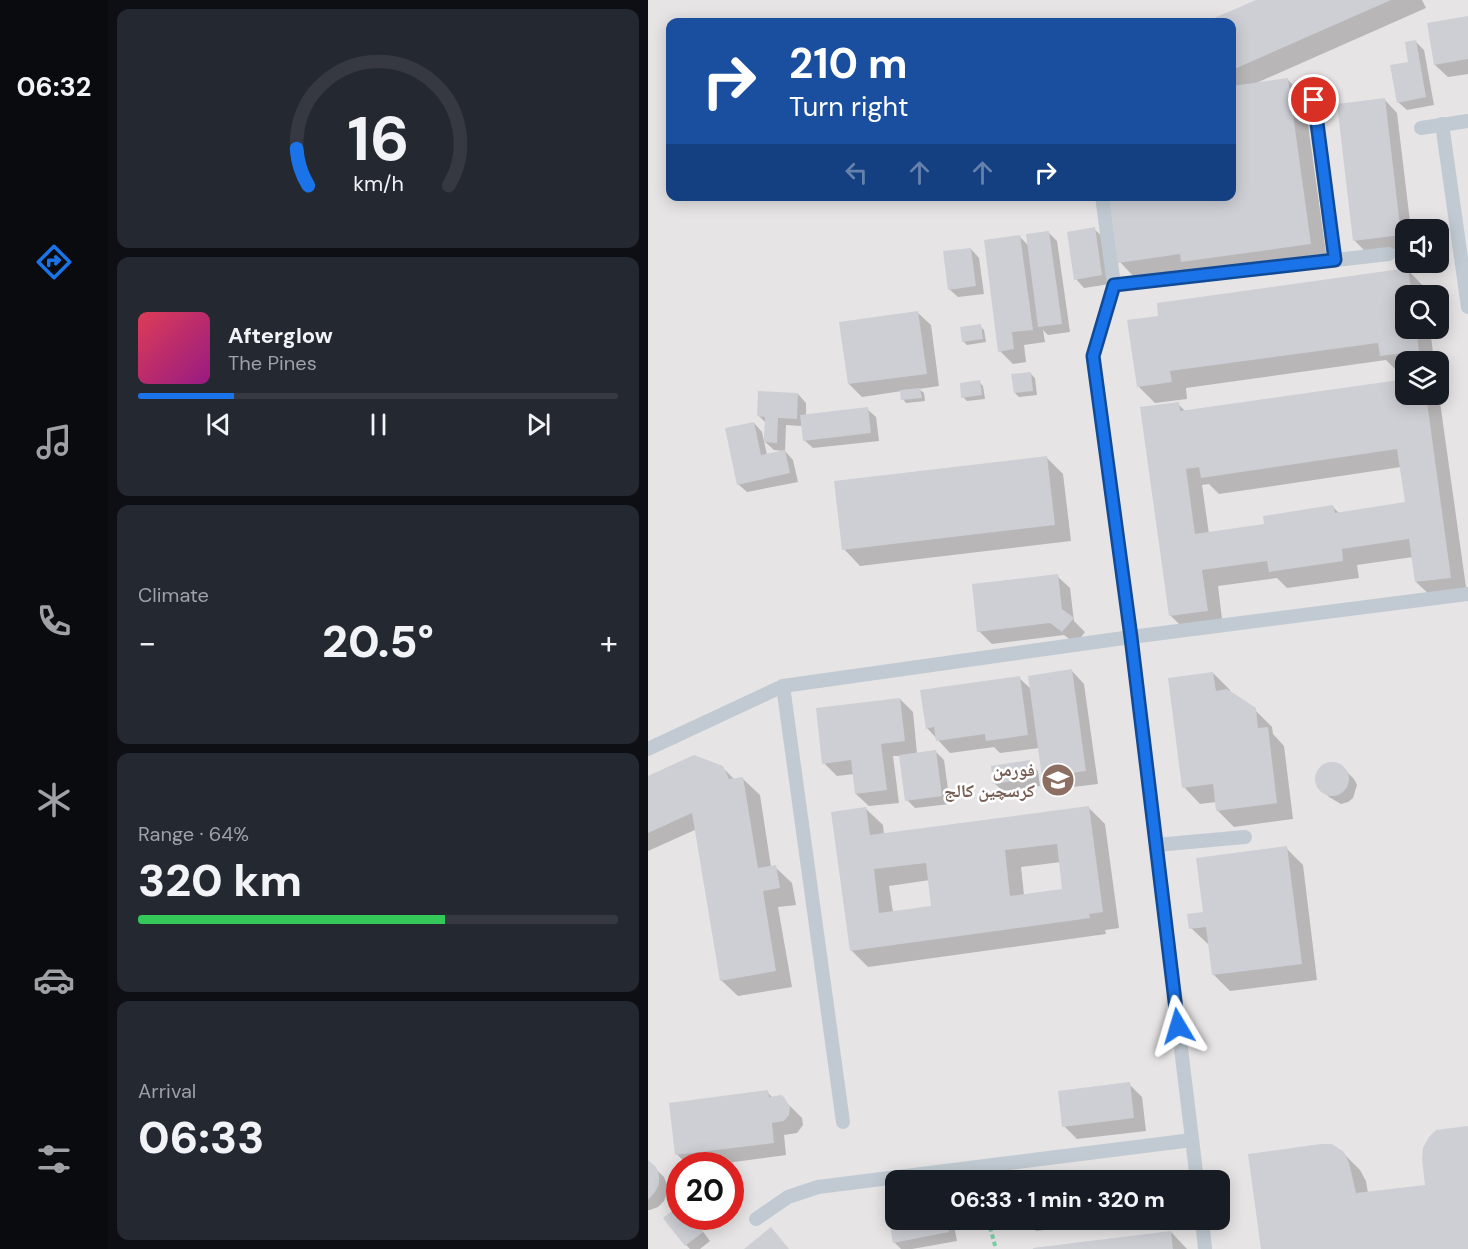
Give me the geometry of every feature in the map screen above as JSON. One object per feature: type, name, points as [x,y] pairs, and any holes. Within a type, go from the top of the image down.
[{"type":"lane","points":[[1314,100],[1335,260]]},
{"type":"lane","points":[[1421,128],[1468,121]]},
{"type":"lane","points":[[1442,124],[1468,307]]},
{"type":"lane","points":[[1103,201],[1114,285],[1093,356],[1131,637],[1196,1170]]},
{"type":"lane","points":[[1114,285],[1389,254]]},
{"type":"lane","points":[[648,749],[783,686],[1131,637],[1468,594]]},
{"type":"lane","points":[[783,686],[843,1122]]},
{"type":"lane","points":[[1156,845],[1245,837]]},
{"type":"lane","points":[[756,1218],[788,1197],[818,1187],[1192,1140]]},
{"type":"lane","points":[[1203,1230],[1205,1249]]},
{"type":"path","points":[[991,1230],[996,1249]]},
{"type":"shaded area","name":"فورمن کرسچین کالج","points":[[648,0],[1468,0],[1468,1249],[648,1249]]},
{"type":"building","points":[[1256,0],[1391,0],[1236,68],[1236,18],[1214,18]]},
{"type":"building","points":[[1468,16],[1468,59],[1434,65],[1427,23]]},
{"type":"building","points":[[1416,40],[1426,97],[1397,103],[1390,65],[1408,62],[1405,42]]},
{"type":"building","points":[[1288,78],[1311,244],[1181,262],[1180,254],[1118,263],[1110,201],[1236,201],[1236,85]]},
{"type":"building","points":[[1385,98],[1399,219],[1395,219],[1395,236],[1353,241],[1337,104]]},
{"type":"building","points":[[1095,227],[1102,275],[1074,280],[1067,232]]},
{"type":"building","points":[[1049,231],[1062,324],[1038,327],[1026,234]]},
{"type":"building","points":[[1020,235],[1033,330],[1012,332],[1014,349],[998,352],[984,240]]},
{"type":"building","points":[[971,248],[976,286],[948,290],[943,251]]},
{"type":"building","points":[[1395,270],[1395,273],[1409,273],[1410,285],[1395,285],[1395,339],[1417,339],[1419,351],[1395,351],[1395,354],[1380,356],[1378,343],[1170,371],[1172,382],[1137,387],[1127,320],[1158,316],[1157,303]]},
{"type":"building","points":[[918,311],[927,374],[848,384],[839,322]]},
{"type":"building","points":[[981,324],[983,339],[962,342],[960,327]]},
{"type":"building","points":[[1031,372],[1033,391],[1014,393],[1011,374]]},
{"type":"building","points":[[980,380],[982,395],[961,398],[960,383]]},
{"type":"building","points":[[1395,381],[1395,405],[1427,405],[1451,578],[1415,582],[1409,539],[1342,549],[1343,561],[1269,572],[1267,561],[1202,570],[1208,611],[1169,616],[1140,407],[1179,402],[1180,411]],"holes":[[[1397,449],[1405,502],[1335,513],[1333,505],[1263,516],[1264,524],[1195,534],[1186,469],[1199,467],[1201,478]]]},
{"type":"building","points":[[920,388],[922,398],[901,400],[900,390]]},
{"type":"building","points":[[758,391],[798,393],[797,419],[778,418],[777,443],[764,442],[765,417],[757,416]]},
{"type":"building","points":[[868,407],[871,433],[803,441],[800,415]]},
{"type":"building","points":[[754,422],[761,455],[785,450],[790,473],[737,485],[725,428]]},
{"type":"building","points":[[1047,456],[1055,525],[842,550],[834,481]]},
{"type":"building","points":[[1058,574],[1062,609],[1074,618],[1062,632],[1050,623],[977,632],[972,584]]},
{"type":"building","points":[[1072,669],[1086,771],[1042,777],[1028,676]]},
{"type":"building","points":[[1213,672],[1216,691],[1227,689],[1256,708],[1258,728],[1268,727],[1277,803],[1216,811],[1213,784],[1182,788],[1168,678]]},
{"type":"building","points":[[1020,676],[1028,735],[986,741],[985,734],[936,741],[934,727],[926,729],[920,690]]},
{"type":"building","points":[[900,698],[905,741],[881,744],[887,790],[855,794],[851,760],[822,764],[816,708]]},
{"type":"building","points":[[936,750],[942,796],[905,801],[899,755]]},
{"type":"building","points":[[694,755],[723,766],[729,779],[743,777],[758,868],[776,865],[780,888],[763,891],[776,971],[720,981],[692,813],[648,833],[648,776]]},
{"type":"building","points":[[1030,760],[1032,778],[993,784],[991,766]]},
{"type":"building","points":[[1332,762],[1344,767],[1349,779],[1344,791],[1332,796],[1320,791],[1315,779],[1320,767]]},
{"type":"building","points":[[1089,806],[1103,912],[1089,914],[1090,918],[850,951],[831,812],[866,807],[870,835]],"holes":[[[1057,844],[1062,889],[1010,896],[1005,850]],[[926,863],[931,906],[879,913],[874,869]]]},
{"type":"building","points":[[1287,846],[1302,964],[1212,975],[1206,927],[1189,929],[1187,914],[1203,912],[1196,858]]},
{"type":"building","points":[[1130,1082],[1134,1118],[1062,1127],[1058,1091]]},
{"type":"building","points":[[768,1090],[769,1097],[781,1095],[790,1107],[789,1115],[784,1121],[772,1123],[774,1143],[700,1152],[675,1152],[669,1103]]},
{"type":"building","points":[[1468,1126],[1468,1249],[1261,1249],[1248,1154],[1332,1144],[1344,1152],[1356,1193],[1425,1185],[1422,1159],[1423,1148],[1429,1137],[1436,1130]]},
{"type":"building","points":[[648,1160],[656,1167],[659,1184],[648,1200]]},
{"type":"building","points":[[771,1227],[789,1249],[744,1249]]},
{"type":"building","points":[[672,1230],[702,1230],[703,1232],[685,1246]]},
{"type":"building","points":[[891,1230],[949,1230],[949,1232],[893,1243]]},
{"type":"building","points":[[1171,1231],[1173,1249],[1033,1249],[1033,1248]]},
{"type":"place","name":"فورمن کرسچین کالج","points":[[1058,780]]},
{"type":"route","points":[[1178,1026],[1131,637],[1093,356],[1114,285],[1335,260],[1314,100]]}]
